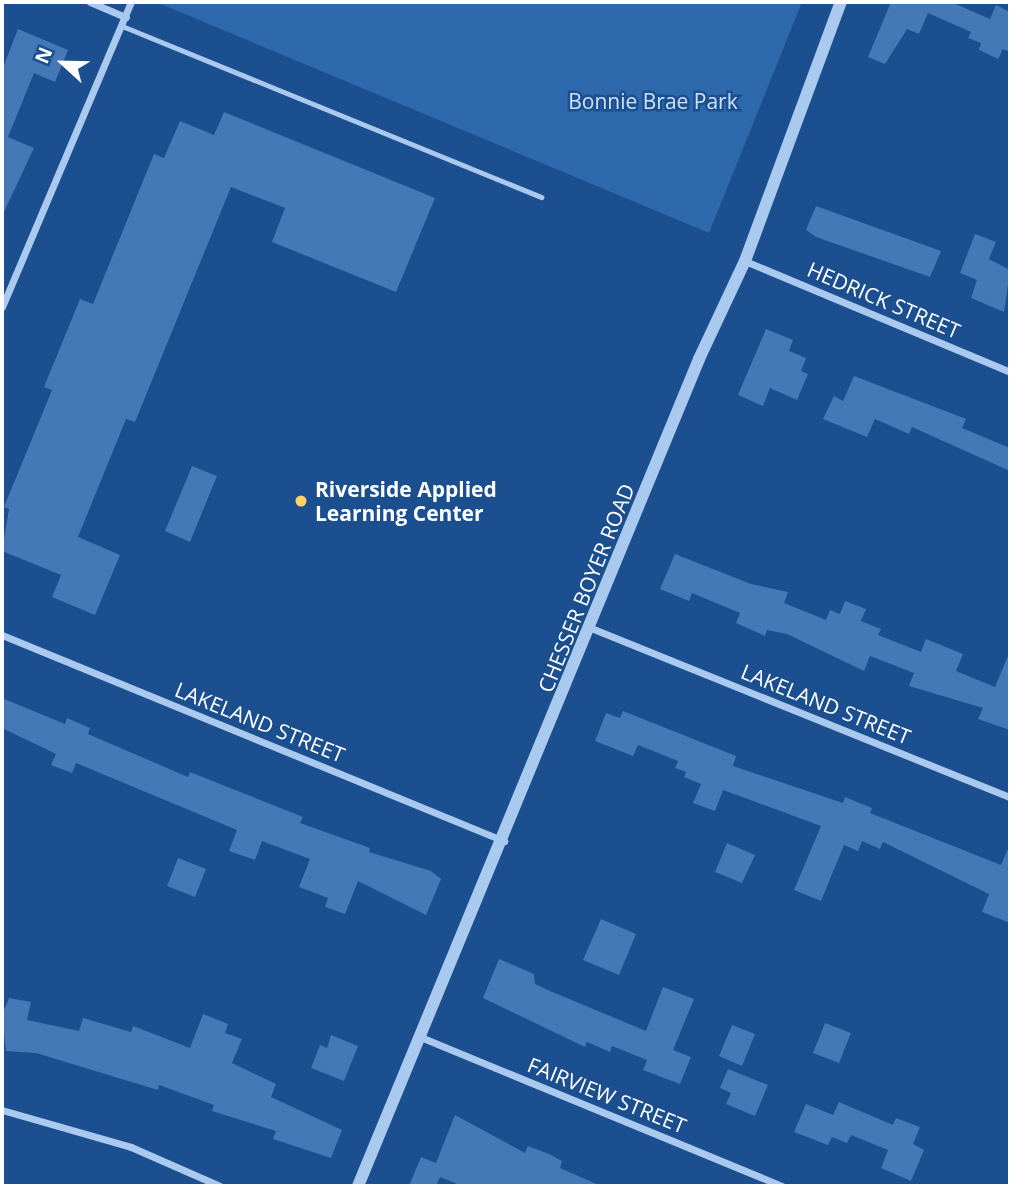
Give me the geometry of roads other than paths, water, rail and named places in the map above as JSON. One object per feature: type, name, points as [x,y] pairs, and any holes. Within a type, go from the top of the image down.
[{"type":"street","points":[[90,2],[126,17]]},
{"type":"street","points":[[2,304],[131,2]]},
{"type":"street","name":"CHESSER BOYER ROAD","points":[[358,1186],[418,1036],[504,841],[745,261],[841,2]]},
{"type":"street","name":"HEDRICK STREET","points":[[745,261],[1010,372]]},
{"type":"street","name":"LAKELAND STREET","points":[[591,628],[1010,797]]},
{"type":"street","name":"LAKELAND STREET","points":[[2,635],[504,841]]},
{"type":"street","name":"FAIRVIEW STREET","points":[[418,1036],[782,1186]]},
{"type":"street","points":[[2,1110],[131,1147],[220,1186]]},
{"type":"lane","points":[[122,26],[541,197]]},
{"type":"place","name":"Riverside Applied Learning Center","points":[[301,501]]},
{"type":"park label","name":"Bonnie Brae Park","points":[[653,101]]}]
